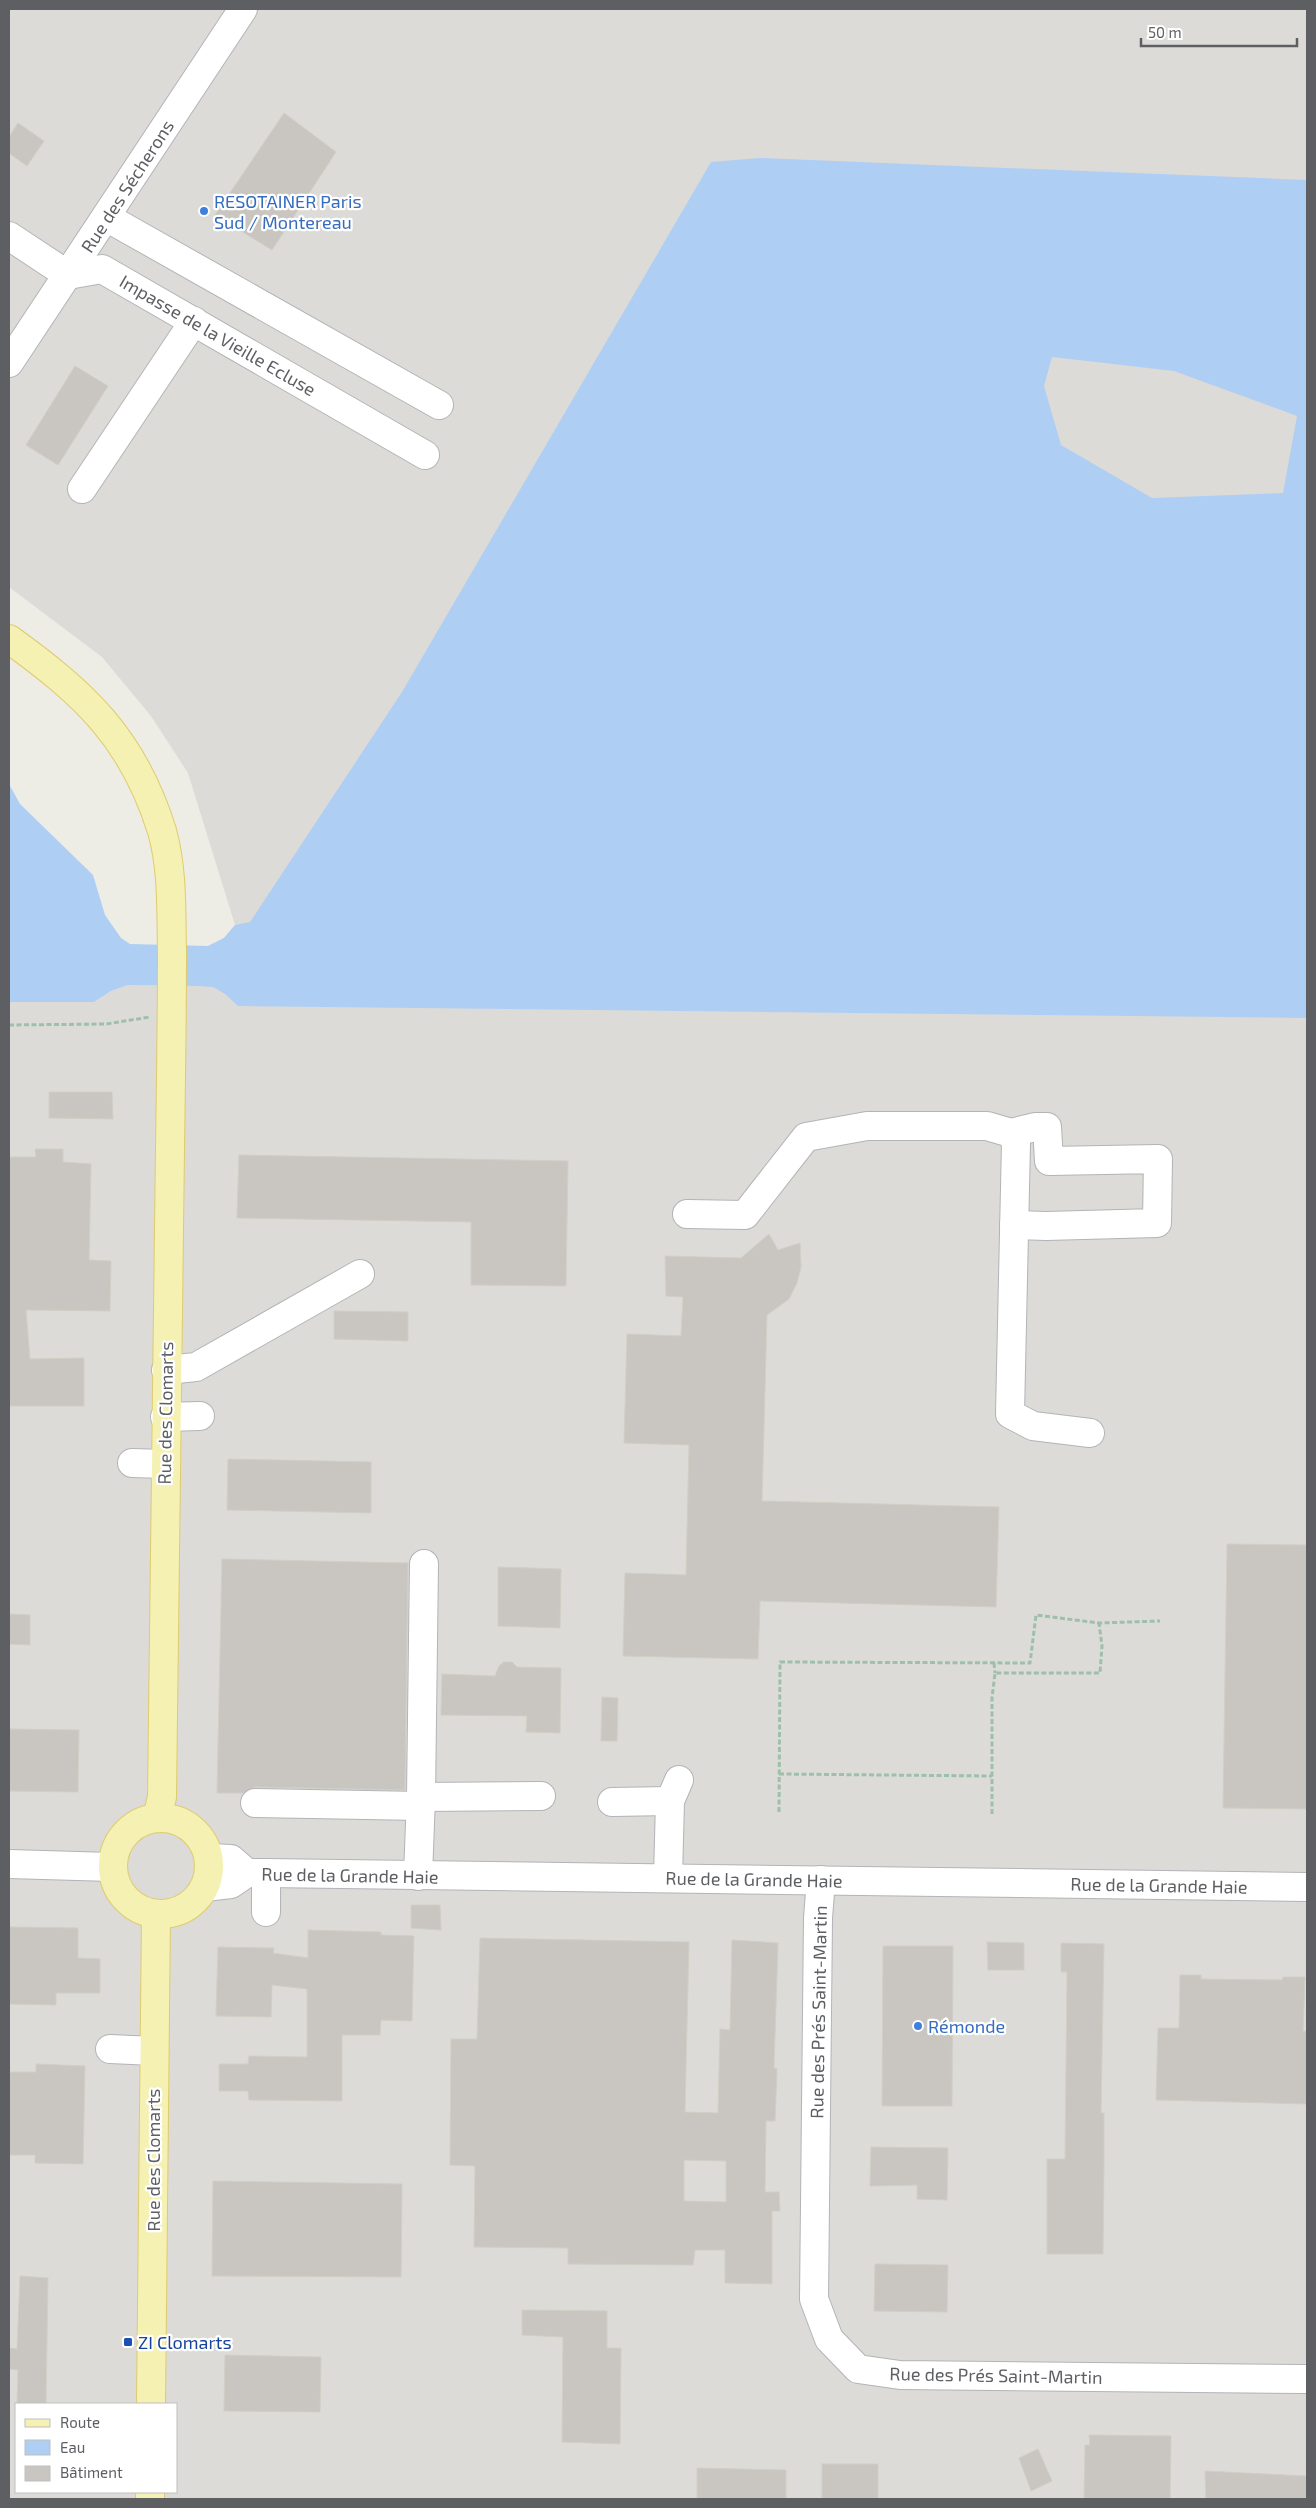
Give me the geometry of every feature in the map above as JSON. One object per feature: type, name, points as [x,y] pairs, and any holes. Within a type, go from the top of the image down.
[{"type":"main road","name":"Rue des Clomarts","points":[[9,639],[58,675],[89,703],[117,737],[144,783],[162,832],[169,868],[172,928],[161,1012],[166,1370],[162,1797],[157,1818]]},
{"type":"main road","points":[[157,1818],[172,1819],[185,1824],[196,1833],[205,1845],[209,1858],[209,1873],[205,1887],[196,1900],[185,1909],[171,1914],[156,1915],[142,1912],[120,1894],[114,1881],[112,1867],[114,1852],[125,1834],[143,1821],[157,1818]]},
{"type":"main road","name":"Rue des Clomarts","points":[[151,2403],[156,1915]]},
{"type":"street","name":"Rue des Sécherons","points":[[9,363],[243,9]]},
{"type":"street","points":[[106,217],[439,405]]},
{"type":"street","points":[[9,236],[68,275]]},
{"type":"street","name":"Impasse de la Vieille Ecluse","points":[[68,275],[102,269],[426,454]]},
{"type":"street","points":[[82,489],[194,322]]},
{"type":"street","points":[[687,1214],[746,1215],[806,1137],[867,1126],[987,1126],[1011,1132],[1035,1127],[1047,1127],[1049,1161],[1158,1159],[1157,1223],[1014,1225]]},
{"type":"street","points":[[1011,1132],[1016,1143],[1010,1414],[1033,1426],[1090,1433]]},
{"type":"street","points":[[166,1370],[196,1367],[360,1274]]},
{"type":"street","points":[[165,1417],[200,1416]]},
{"type":"street","points":[[132,1463],[164,1464]]},
{"type":"street","points":[[418,1876],[421,1801],[424,1564]]},
{"type":"street","points":[[612,1802],[674,1790],[668,1878]]},
{"type":"street","points":[[255,1803],[421,1801],[541,1796]]},
{"type":"street","points":[[209,1858],[231,1859],[256,1873],[266,1912]]},
{"type":"street","points":[[9,1864],[112,1867]]},
{"type":"street","name":"Rue de la Grande Haie","points":[[205,1887],[231,1884],[256,1873],[1307,1886]]},
{"type":"street","name":"Rue des Prés Saint-Martin","points":[[821,1880],[818,1918],[814,2299],[829,2339],[858,2369],[900,2375],[1307,2379]]},
{"type":"street","points":[[110,2049],[154,2051]]},
{"type":"path","points":[[9,1025],[106,1024],[161,1012]]},
{"type":"path","points":[[779,1812],[780,1662],[1030,1663],[1036,1615],[1099,1623],[1160,1621]]},
{"type":"path","points":[[995,1673],[1100,1673],[1102,1646],[1099,1623]]},
{"type":"path","points":[[992,1814],[994,1663]]},
{"type":"path","points":[[779,1774],[992,1776]]},
{"type":"shaded area","points":[[9,9],[1307,9],[1307,2499],[9,2499],[9,1002],[94,1002],[111,991],[128,985],[197,986],[198,946],[208,946],[224,938],[235,925],[188,773],[151,716],[102,657],[9,587]]},
{"type":"water","points":[[760,158],[1307,180],[1307,1018],[238,1006],[225,994],[213,987],[128,985],[111,991],[94,1002],[9,1002],[9,784],[20,804],[93,875],[105,915],[121,938],[130,944],[208,946],[224,938],[235,925],[250,922],[402,692],[711,162]],"holes":[[[1052,357],[1174,371],[1297,416],[1283,493],[1152,498],[1061,445],[1044,386]]]},
{"type":"building","points":[[284,113],[336,152],[272,250],[215,215]]},
{"type":"building","points":[[18,123],[44,141],[27,166],[9,153],[9,137]]},
{"type":"building","points":[[75,366],[108,386],[58,465],[26,445]]},
{"type":"building","points":[[49,1092],[112,1092],[113,1119],[49,1118]]},
{"type":"building","points":[[35,1149],[63,1149],[63,1162],[91,1164],[89,1260],[111,1261],[110,1311],[26,1310],[30,1359],[84,1358],[84,1406],[9,1406],[9,1157],[36,1157]]},
{"type":"building","points":[[239,1155],[568,1161],[566,1286],[471,1285],[471,1222],[237,1218]]},
{"type":"building","points":[[769,1234],[778,1250],[800,1243],[801,1267],[797,1283],[789,1299],[767,1315],[762,1501],[999,1507],[996,1607],[760,1601],[758,1659],[623,1656],[625,1573],[686,1575],[689,1445],[624,1443],[627,1334],[681,1336],[683,1297],[666,1296],[665,1256],[741,1258]]},
{"type":"building","points":[[334,1311],[408,1312],[408,1341],[334,1339]]},
{"type":"building","points":[[228,1459],[371,1462],[371,1513],[227,1510]]},
{"type":"building","points":[[1227,1544],[1307,1545],[1307,1809],[1223,1808]]},
{"type":"building","points":[[222,1559],[408,1563],[405,1790],[255,1787],[243,1793],[217,1793]]},
{"type":"building","points":[[498,1567],[561,1569],[560,1628],[498,1626]]},
{"type":"building","points":[[9,1614],[30,1615],[30,1645],[9,1644]]},
{"type":"building","points":[[504,1662],[512,1662],[517,1667],[561,1668],[560,1733],[526,1732],[527,1716],[441,1715],[442,1674],[495,1676],[499,1666]]},
{"type":"building","points":[[602,1697],[618,1698],[617,1741],[601,1741]]},
{"type":"building","points":[[9,1729],[79,1730],[78,1792],[9,1791]]},
{"type":"building","points":[[411,1905],[440,1905],[441,1930],[411,1928]]},
{"type":"building","points":[[9,1927],[78,1928],[78,1958],[100,1959],[100,1993],[56,1993],[56,2005],[9,2004]]},
{"type":"building","points":[[308,1930],[381,1932],[381,1935],[414,1936],[412,2021],[381,2020],[380,2035],[342,2035],[342,2101],[249,2100],[248,2091],[219,2091],[219,2064],[248,2064],[249,2056],[307,2057],[307,1989],[272,1985],[271,2017],[216,2016],[218,1947],[274,1948],[273,1953],[308,1958]]},
{"type":"building","points":[[480,1938],[689,1942],[685,2112],[718,2113],[720,2029],[730,2030],[732,1940],[778,1943],[774,2068],[777,2069],[775,2121],[766,2121],[765,2192],[779,2192],[780,2211],[772,2211],[772,2284],[725,2283],[725,2250],[695,2250],[693,2265],[568,2264],[568,2248],[474,2247],[475,2166],[450,2165],[451,2039],[477,2039]],"holes":[[[684,2160],[726,2161],[726,2202],[684,2201]]]},
{"type":"building","points":[[987,1942],[1024,1943],[1024,1970],[988,1970]]},
{"type":"building","points":[[1061,1943],[1104,1944],[1101,2113],[1104,2113],[1103,2254],[1047,2254],[1047,2159],[1065,2159],[1067,1972],[1061,1972]]},
{"type":"building","name":"Rémonde","points":[[883,1946],[953,1946],[952,2106],[882,2106]]},
{"type":"building","points":[[1180,1975],[1201,1975],[1201,1979],[1282,1980],[1283,1977],[1305,1977],[1303,2031],[1307,2031],[1307,2104],[1156,2100],[1158,2028],[1179,2028]]},
{"type":"building","points":[[36,2064],[85,2066],[83,2164],[35,2163],[35,2155],[9,2155],[9,2072],[36,2072]]},
{"type":"building","points":[[871,2147],[948,2148],[947,2200],[917,2199],[917,2185],[870,2186]]},
{"type":"building","points":[[213,2181],[402,2184],[401,2277],[212,2276]]},
{"type":"building","points":[[875,2264],[948,2265],[947,2312],[874,2311]]},
{"type":"building","points":[[20,2276],[48,2278],[46,2403],[17,2403],[18,2370],[9,2369],[9,2348],[17,2349]]},
{"type":"building","points":[[522,2310],[607,2311],[607,2348],[621,2348],[620,2444],[562,2442],[563,2337],[522,2335]]},
{"type":"building","points":[[225,2355],[321,2357],[320,2412],[224,2411]]},
{"type":"building","points":[[1089,2435],[1171,2436],[1170,2499],[1084,2499],[1085,2445],[1090,2445]]},
{"type":"building","points":[[1038,2449],[1052,2481],[1031,2491],[1019,2458]]},
{"type":"building","points":[[822,2464],[878,2464],[878,2499],[822,2499]]},
{"type":"building","points":[[697,2468],[786,2470],[786,2499],[697,2499]]},
{"type":"building","points":[[1205,2471],[1307,2476],[1307,2499],[1206,2499]]},
{"type":"place","name":"RESOTAINER Paris Sud / Montereau","points":[[204,211]]},
{"type":"place","name":"Rémonde","points":[[918,2026]]},
{"type":"place","name":"ZI Clomarts","points":[[128,2342]]}]
